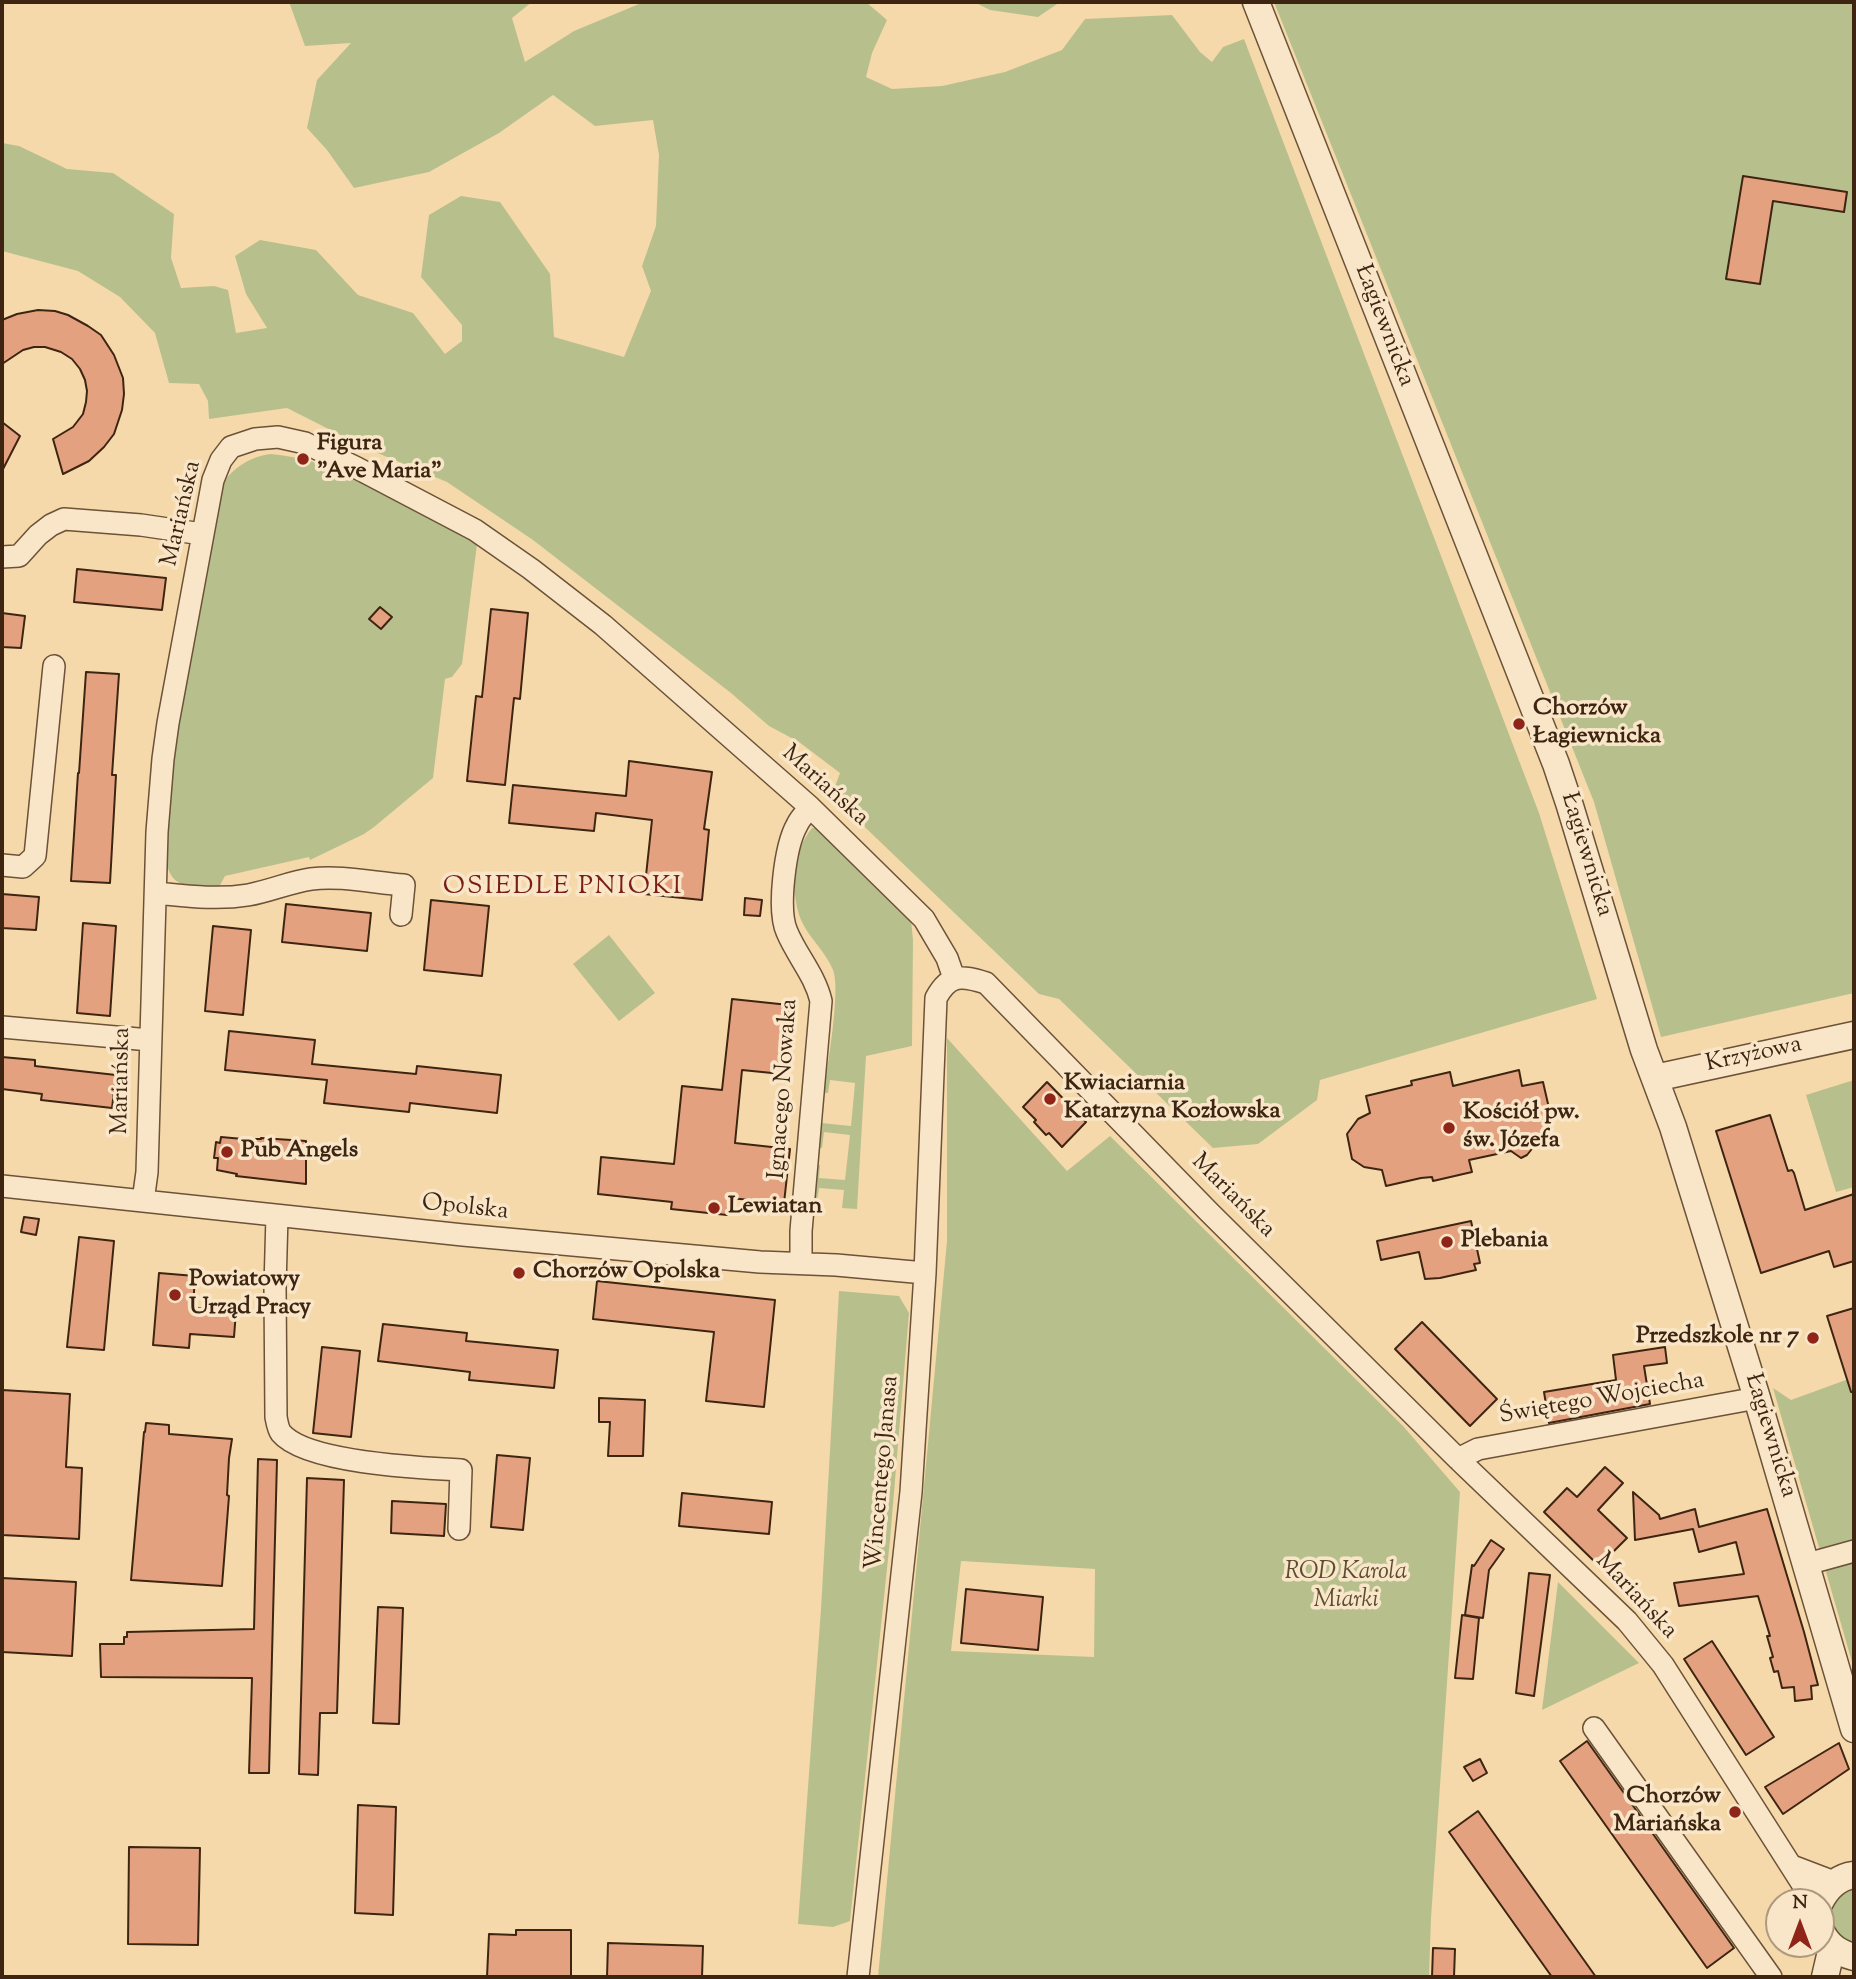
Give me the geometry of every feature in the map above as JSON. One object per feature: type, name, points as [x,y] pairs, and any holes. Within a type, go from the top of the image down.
[{"type":"street","name":"Łagiewnicka","points":[[1256,2],[1556,764],[1757,1398],[1854,1729]]},
{"type":"street","name":"Mariańska","points":[[143,1201],[147,1172],[157,832],[163,760],[178,662],[213,480],[221,460],[232,447],[255,439],[278,437],[305,443],[475,530],[531,569],[623,642],[810,807],[924,919],[947,958],[954,978],[966,977],[986,982],[1209,1212],[1458,1459],[1627,1621],[1663,1665],[1792,1866],[1828,1888]]},
{"type":"street","points":[[2,557],[19,556],[38,535],[64,519],[141,525],[202,534]]},
{"type":"street","points":[[2,865],[23,867],[35,856],[54,666]]},
{"type":"street","name":"Ignacego Nowaka","points":[[801,1263],[801,1231],[821,1001],[814,982],[787,932],[782,914],[789,846],[797,824],[810,807]]},
{"type":"street","points":[[156,893],[232,897],[312,879],[404,885],[401,915]]},
{"type":"street","name":"Wincentego Janasa","points":[[858,1977],[910,1502],[925,1273],[936,998],[943,985],[954,978]]},
{"type":"street","points":[[2,1027],[150,1040]]},
{"type":"street","name":"Krzyżowa","points":[[1655,1078],[1854,1035]]},
{"type":"street","name":"Opolska","points":[[2,1186],[463,1235],[760,1262],[925,1273]]},
{"type":"street","points":[[277,1216],[276,1418],[280,1432],[306,1447],[360,1461],[391,1466],[461,1469],[459,1530]]},
{"type":"street","name":"Świętego Wojciecha","points":[[1458,1459],[1479,1449],[1757,1398]]},
{"type":"street","points":[[1807,1563],[1854,1551]]},
{"type":"street","points":[[1594,1728],[1771,1977]]},
{"type":"street","points":[[1825,1977],[1836,1945]]},
{"type":"street","points":[[1847,1977],[1854,1969]]},
{"type":"green space","points":[[289,2],[532,2],[512,18],[525,62],[574,31],[640,2],[866,2],[887,20],[872,53],[866,77],[892,89],[942,86],[1005,72],[1062,50],[1085,19],[1172,15],[1200,52],[1212,62],[1223,47],[1244,39],[1539,813],[1597,999],[1320,1080],[1317,1100],[1258,1144],[1213,1148],[1059,999],[1039,994],[847,810],[833,792],[840,773],[799,742],[769,726],[731,693],[533,540],[447,482],[368,449],[287,408],[209,419],[208,401],[199,384],[169,383],[155,333],[120,297],[78,271],[2,251],[2,143],[19,146],[67,169],[113,173],[174,214],[171,258],[181,288],[214,286],[228,290],[236,333],[267,328],[246,294],[235,256],[260,240],[316,250],[358,295],[413,313],[445,354],[462,341],[462,325],[421,277],[429,215],[461,196],[500,202],[550,274],[554,337],[624,357],[651,291],[642,266],[656,226],[659,155],[653,120],[595,126],[553,95],[499,133],[429,172],[354,188],[327,150],[307,128],[317,80],[351,43],[305,46]]},
{"type":"green space","points":[[974,2],[1060,2],[1038,17],[990,10]]},
{"type":"green space","points":[[1274,2],[1854,2],[1854,993],[1661,1037],[1594,802]]},
{"type":"green space","points":[[271,454],[312,462],[351,476],[477,544],[462,664],[452,677],[445,679],[433,778],[374,827],[310,860],[309,857],[225,876],[218,889],[187,886],[174,878],[166,862],[171,771],[222,485],[231,473],[243,464],[256,457]]},
{"type":"green space","points":[[812,828],[821,828],[911,919],[912,1046],[866,1056],[857,1209],[842,1208],[844,1190],[819,1188],[817,1201],[813,1200],[816,1165],[820,1165],[819,1178],[845,1180],[850,1135],[824,1132],[822,1148],[818,1147],[821,1123],[851,1126],[855,1083],[830,1080],[828,1093],[824,1093],[835,980],[830,963],[801,920],[794,884],[800,848]]},
{"type":"green space","points":[[609,935],[655,993],[619,1021],[573,964]]},
{"type":"green space","name":"ROD Karola Miarki","points":[[947,1038],[1067,1171],[1110,1136],[1403,1426],[1460,1492],[1429,1977],[878,1977],[947,1241]],"holes":[[[961,1561],[1095,1569],[1094,1657],[951,1651]]]},
{"type":"green space","points":[[1854,1080],[1854,1187],[1836,1192],[1806,1095]]},
{"type":"green space","points":[[839,1291],[899,1296],[909,1313],[890,1540],[850,1921],[833,1927],[798,1924],[821,1609]]},
{"type":"green space","points":[[1854,1377],[1854,1669],[1773,1388],[1791,1400]]},
{"type":"green space","points":[[1558,1582],[1639,1663],[1542,1710]]},
{"type":"green space","points":[[1854,1884],[1854,1946],[1835,1934],[1835,1899]]},
{"type":"building","points":[[1743,176],[1847,192],[1844,212],[1773,201],[1760,284],[1726,279]]},
{"type":"building","points":[[38,310],[68,315],[101,335],[114,355],[123,378],[122,410],[114,434],[89,461],[63,474],[53,439],[73,427],[83,414],[87,391],[80,369],[72,359],[61,352],[45,347],[23,350],[2,364],[2,320]]},
{"type":"building","points":[[2,422],[20,436],[2,471]]},
{"type":"building","points":[[77,569],[166,578],[162,610],[74,602]]},
{"type":"building","points":[[380,607],[392,617],[381,629],[369,619]]},
{"type":"building","points":[[491,609],[528,613],[520,699],[514,698],[505,785],[467,781],[476,696],[482,697]]},
{"type":"building","points":[[2,613],[25,616],[21,648],[2,647]]},
{"type":"building","points":[[86,672],[119,674],[112,775],[116,775],[110,883],[71,881]]},
{"type":"building","points":[[629,761],[712,772],[704,829],[709,830],[702,900],[644,894],[652,820],[596,813],[594,831],[509,823],[513,785],[626,796]]},
{"type":"building","points":[[2,894],[39,897],[36,930],[2,928]]},
{"type":"building","points":[[745,898],[762,900],[760,916],[744,915]]},
{"type":"building","points":[[431,900],[489,906],[482,976],[424,970]]},
{"type":"building","points":[[286,904],[371,913],[367,951],[282,942]]},
{"type":"building","points":[[83,923],[116,926],[110,1016],[77,1013]]},
{"type":"building","points":[[213,926],[251,930],[243,1015],[205,1011]]},
{"type":"building","points":[[732,999],[789,1005],[782,1074],[742,1070],[735,1143],[790,1149],[784,1203],[729,1198],[727,1215],[671,1209],[672,1202],[598,1194],[601,1157],[674,1164],[682,1086],[722,1090]]},
{"type":"building","points":[[229,1031],[315,1040],[312,1064],[416,1074],[417,1066],[501,1075],[497,1113],[410,1103],[409,1112],[324,1103],[327,1080],[225,1070]]},
{"type":"building","points":[[2,1057],[35,1060],[35,1066],[116,1075],[112,1108],[41,1100],[42,1094],[2,1089]]},
{"type":"building","name":"Kościół pw. św. Józefa","points":[[1519,1070],[1522,1086],[1543,1082],[1552,1127],[1543,1129],[1544,1133],[1533,1135],[1535,1145],[1527,1155],[1521,1158],[1511,1151],[1469,1160],[1472,1172],[1433,1181],[1432,1177],[1421,1178],[1386,1186],[1382,1170],[1364,1167],[1352,1159],[1347,1134],[1358,1119],[1370,1113],[1366,1096],[1450,1072],[1453,1086]]},
{"type":"building","points":[[1047,1082],[1086,1122],[1062,1147],[1049,1133],[1046,1135],[1023,1107]]},
{"type":"building","points":[[1770,1115],[1788,1171],[1792,1170],[1794,1173],[1805,1210],[1854,1194],[1854,1261],[1834,1267],[1829,1251],[1761,1273],[1716,1131]]},
{"type":"building","points":[[221,1137],[306,1141],[306,1184],[236,1176],[237,1174],[217,1170],[218,1158],[214,1158],[216,1142],[220,1143]]},
{"type":"building","points":[[24,1217],[39,1219],[36,1235],[21,1232]]},
{"type":"building","name":"Plebania","points":[[1471,1221],[1480,1263],[1474,1264],[1476,1270],[1425,1279],[1419,1252],[1381,1260],[1377,1241]]},
{"type":"building","points":[[79,1237],[114,1241],[104,1350],[67,1347]]},
{"type":"building","name":"Powiatowy Urząd Pracy","points":[[159,1273],[195,1276],[193,1308],[236,1311],[234,1337],[190,1334],[189,1348],[153,1345]]},
{"type":"building","points":[[597,1281],[775,1300],[764,1407],[706,1401],[714,1332],[593,1319]]},
{"type":"building","points":[[1854,1308],[1854,1392],[1851,1392],[1827,1316]]},
{"type":"building","points":[[1422,1322],[1497,1399],[1470,1426],[1395,1349]]},
{"type":"building","points":[[383,1324],[467,1333],[466,1341],[558,1350],[554,1388],[469,1380],[470,1372],[378,1361]]},
{"type":"building","points":[[322,1347],[360,1351],[351,1437],[313,1433]]},
{"type":"building","points":[[1665,1347],[1667,1363],[1644,1366],[1650,1404],[1549,1423],[1544,1392],[1616,1380],[1613,1355]]},
{"type":"building","points":[[2,1390],[70,1394],[66,1467],[82,1468],[79,1539],[2,1535]]},
{"type":"building","points":[[599,1398],[645,1400],[643,1456],[608,1456],[610,1422],[599,1422]]},
{"type":"building","points":[[146,1423],[169,1425],[169,1434],[232,1439],[222,1586],[131,1580]]},
{"type":"building","points":[[497,1455],[530,1458],[523,1530],[491,1527]]},
{"type":"building","points":[[258,1459],[277,1460],[269,1773],[249,1773],[252,1678],[101,1677],[100,1644],[124,1644],[127,1632],[254,1629]]},
{"type":"building","points":[[1605,1467],[1623,1483],[1598,1510],[1627,1538],[1599,1566],[1544,1512],[1567,1488],[1577,1497]]},
{"type":"building","points":[[307,1478],[344,1480],[337,1713],[320,1713],[318,1775],[299,1774]]},
{"type":"building","points":[[1633,1492],[1659,1515],[1660,1519],[1695,1509],[1699,1527],[1767,1509],[1818,1685],[1811,1686],[1812,1699],[1795,1701],[1794,1687],[1782,1688],[1778,1671],[1774,1672],[1770,1658],[1773,1657],[1767,1636],[1770,1636],[1758,1596],[1679,1606],[1674,1583],[1744,1574],[1736,1542],[1699,1552],[1693,1529],[1635,1540]]},
{"type":"building","points":[[682,1493],[772,1502],[769,1534],[679,1526]]},
{"type":"building","points":[[392,1501],[446,1504],[444,1536],[391,1533]]},
{"type":"building","points":[[1491,1540],[1504,1549],[1489,1570],[1483,1618],[1465,1615],[1472,1565],[1474,1566]]},
{"type":"building","points":[[1529,1573],[1550,1575],[1534,1696],[1516,1693]]},
{"type":"building","points":[[2,1578],[76,1582],[72,1656],[2,1652]]},
{"type":"building","points":[[966,1589],[1043,1597],[1038,1650],[961,1643]]},
{"type":"building","points":[[378,1607],[403,1608],[399,1724],[373,1723]]},
{"type":"building","points":[[1462,1615],[1479,1618],[1473,1679],[1455,1678]]},
{"type":"building","points":[[1712,1641],[1774,1737],[1746,1755],[1684,1659]]},
{"type":"building","points":[[1587,1741],[1734,1948],[1707,1968],[1560,1761]]},
{"type":"building","points":[[1839,1743],[1849,1769],[1783,1814],[1765,1787]]},
{"type":"building","points":[[1480,1759],[1487,1773],[1473,1781],[1464,1767]]},
{"type":"building","points":[[358,1805],[396,1807],[393,1915],[355,1913]]},
{"type":"building","points":[[1478,1811],[1596,1977],[1552,1977],[1449,1832]]},
{"type":"building","points":[[129,1847],[200,1848],[198,1945],[128,1944]]},
{"type":"building","points":[[516,1930],[571,1930],[571,1977],[487,1977],[489,1934],[516,1935]]},
{"type":"building","points":[[608,1943],[703,1946],[702,1977],[607,1977]]},
{"type":"building","points":[[1433,1948],[1455,1949],[1454,1977],[1432,1977]]},
{"type":"place","name":"Figura \"Ave Maria\"","points":[[303,459]]},
{"type":"place","name":"Chorzów Łagiewnicka","points":[[1519,724]]},
{"type":"place","name":"Kwiaciarnia Katarzyna Kozłowska","points":[[1050,1099]]},
{"type":"place","name":"Kościół pw. św. Józefa","points":[[1449,1128]]},
{"type":"place","name":"Pub Angels","points":[[227,1152]]},
{"type":"place","name":"Lewiatan","points":[[714,1208]]},
{"type":"place","name":"Plebania","points":[[1447,1242]]},
{"type":"place","name":"Chorzów Opolska","points":[[519,1273]]},
{"type":"place","name":"Powiatowy Urząd Pracy","points":[[175,1295]]},
{"type":"place","name":"Przedszkole nr 7","points":[[1813,1338]]},
{"type":"place","name":"Chorzów Mariańska","points":[[1735,1812]]},
{"type":"district","name":"OSIEDLE PNIOKI","points":[[563,889]]}]
